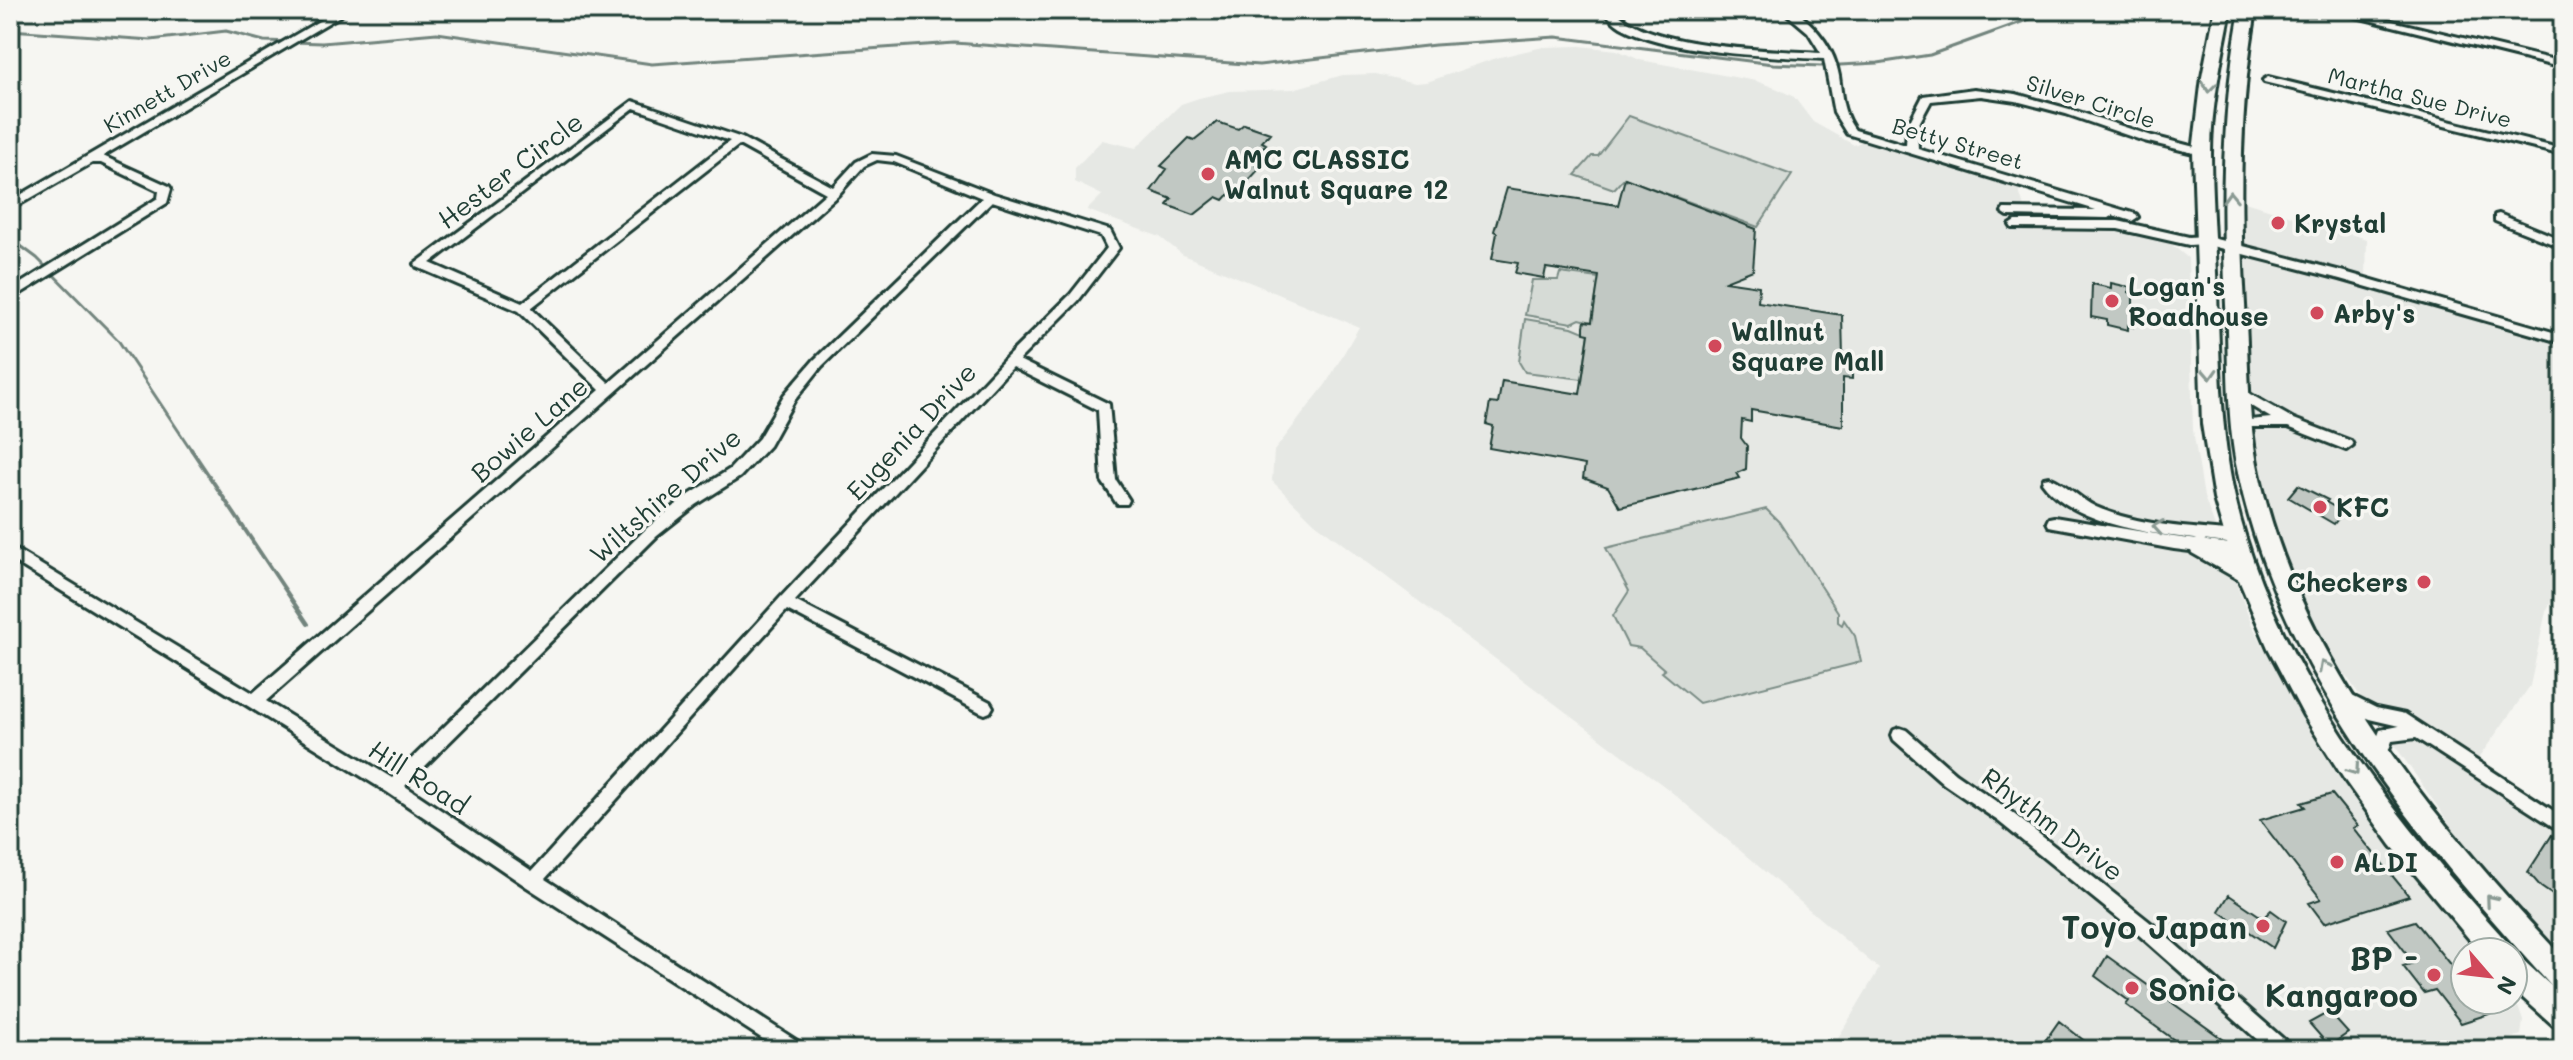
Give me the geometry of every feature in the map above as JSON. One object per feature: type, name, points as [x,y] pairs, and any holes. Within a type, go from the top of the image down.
[{"type":"main road","points":[[2223,10],[2210,77],[2202,152],[2204,240],[2216,464],[2237,544],[2282,651],[2340,751],[2416,856],[2484,936]]},
{"type":"main road","points":[[2248,10],[2234,92],[2230,144],[2232,247],[2249,472],[2276,565],[2301,622],[2379,755],[2452,853],[2563,978]]},
{"type":"main road","points":[[2200,547],[2249,575]]},
{"type":"main road","points":[[2529,987],[2563,1015]]},
{"type":"street","name":"Kinnett Drive","points":[[10,206],[345,10]]},
{"type":"street","points":[[1608,10],[1624,25],[1663,37],[1764,53],[1827,56]]},
{"type":"street","name":"Betty Street","points":[[1787,10],[1811,30],[1827,56],[1834,74],[1837,111],[1851,132],[2132,217]]},
{"type":"street","points":[[2333,10],[2563,65]]},
{"type":"street","name":"Martha Sue Drive","points":[[2268,80],[2563,152]]},
{"type":"street","name":"Silver Circle","points":[[1912,150],[1912,127],[1927,98],[1985,93],[2035,100],[2164,145],[2202,152]]},
{"type":"street","name":"Hester Circle","points":[[609,391],[523,308],[421,264],[633,104],[738,140],[834,192]]},
{"type":"street","points":[[523,308],[738,140]]},
{"type":"street","name":"Eugenia Drive","points":[[533,881],[785,602],[1010,361],[1074,298],[1113,248],[1106,233],[1089,226],[990,197],[896,159],[876,156],[860,164],[834,192]]},
{"type":"street","points":[[10,296],[163,200],[165,189],[103,160],[91,159]]},
{"type":"street","name":"Bowie Lane","points":[[254,702],[834,192]]},
{"type":"street","name":"Wiltshire Drive","points":[[393,787],[652,532],[691,501],[735,473],[764,442],[789,398],[818,363],[990,197]]},
{"type":"street","points":[[2008,212],[2132,217],[2191,233],[2204,240],[2563,339]]},
{"type":"street","points":[[2499,218],[2563,244]]},
{"type":"street","points":[[2016,225],[2118,225],[2189,241],[2204,240]]},
{"type":"street","points":[[1010,361],[1104,407],[1109,481],[1122,500]]},
{"type":"street","points":[[2241,394],[2289,422],[2346,445]]},
{"type":"street","points":[[2243,424],[2289,422]]},
{"type":"street","points":[[2049,482],[2076,506],[2101,516],[2237,544]]},
{"type":"street","points":[[2054,522],[2200,547],[2237,544]]},
{"type":"street","name":"Hill Road","points":[[10,552],[393,787],[796,1050]]},
{"type":"street","points":[[785,602],[985,707]]},
{"type":"street","points":[[2343,697],[2374,714],[2400,719],[2563,826]]},
{"type":"street","points":[[2379,755],[2386,735],[2415,731]]},
{"type":"street","name":"Rhythm Drive","points":[[1900,735],[1930,762],[2004,816],[2145,929],[2283,1050]]},
{"type":"shaded area","points":[[1580,46],[1617,50],[1640,60],[1756,81],[1794,97],[1813,122],[1854,145],[1865,140],[2017,185],[2037,231],[2119,231],[2171,244],[2188,258],[2193,430],[2204,497],[2251,623],[2307,726],[2412,872],[2466,936],[2449,936],[2449,1016],[2521,1016],[2521,1035],[2473,1050],[1831,1050],[1879,969],[1668,789],[1315,523],[1272,481],[1274,451],[1326,384],[1359,327],[1183,255],[1160,237],[1087,210],[1102,195],[1075,182],[1075,168],[1102,140],[1136,148],[1181,104],[1199,98],[1230,91],[1293,89],[1343,75],[1376,74],[1415,83],[1427,82],[1496,58],[1543,47]]},
{"type":"shaded area","points":[[1629,116],[1792,175],[1758,227],[1624,178],[1614,189],[1575,175],[1592,156],[1598,156]]},
{"type":"shaded area","points":[[2238,200],[2367,239],[2366,277],[2380,290],[2563,345],[2563,604],[2551,602],[2546,611],[2530,686],[2475,763],[2563,820],[2563,962],[2505,903],[2314,630],[2273,526],[2255,441]]},
{"type":"shaded area","points":[[1560,273],[1599,278],[1592,322],[1580,319],[1572,323],[1525,315],[1532,280],[1558,280]]},
{"type":"shaded area","points":[[1525,319],[1572,327],[1589,334],[1582,379],[1525,372],[1519,362]]},
{"type":"shaded area","points":[[1766,509],[1779,522],[1838,612],[1838,622],[1842,625],[1844,620],[1855,636],[1861,662],[1699,703],[1662,672],[1665,670],[1640,648],[1628,646],[1613,616],[1629,591],[1606,548]]},
{"type":"building","name":"AMC CLASSIC Walnut Square 12","points":[[1217,122],[1238,129],[1244,124],[1270,133],[1258,153],[1264,156],[1256,165],[1261,167],[1239,191],[1234,189],[1224,200],[1217,197],[1194,215],[1167,205],[1172,199],[1151,191],[1167,169],[1161,166],[1189,138],[1194,140]]},
{"type":"building","name":"Wallnut Square Mall","points":[[1625,178],[1756,229],[1753,270],[1725,281],[1759,286],[1758,302],[1842,315],[1843,359],[1852,361],[1852,379],[1843,378],[1843,426],[1751,410],[1751,422],[1742,420],[1741,438],[1747,446],[1746,469],[1737,473],[1740,478],[1620,507],[1608,487],[1583,478],[1585,465],[1489,448],[1493,426],[1486,424],[1490,403],[1498,404],[1502,381],[1580,394],[1589,334],[1584,333],[1584,326],[1585,321],[1592,322],[1599,276],[1546,268],[1544,278],[1515,273],[1518,263],[1492,259],[1497,233],[1494,231],[1507,188],[1618,205]]},
{"type":"building","name":"Logan's Roadhouse","points":[[2111,283],[2129,287],[2129,293],[2133,293],[2133,327],[2128,325],[2128,330],[2107,325],[2107,320],[2091,317],[2092,284],[2111,288]]},
{"type":"building","name":"KFC","points":[[2298,485],[2328,500],[2326,502],[2343,512],[2334,524],[2288,497]]},
{"type":"building","name":"ALDI","points":[[2332,794],[2358,826],[2353,828],[2409,896],[2324,923],[2309,903],[2321,899],[2260,820],[2305,807],[2301,803]]},
{"type":"building","points":[[2552,835],[2563,842],[2563,902],[2541,887],[2528,872]]},
{"type":"building","name":"Toyo Japan","points":[[2229,895],[2263,918],[2271,910],[2286,921],[2273,948],[2219,911]]},
{"type":"building","name":"BP - Kangaroo","points":[[2415,921],[2449,963],[2449,1008],[2435,990],[2424,993],[2403,966],[2414,963],[2388,929]]},
{"type":"building","name":"Sonic","points":[[2107,956],[2238,1050],[2188,1050],[2126,1005],[2129,1001],[2095,976]]},
{"type":"building","points":[[2329,1012],[2348,1033],[2329,1046],[2309,1023]]},
{"type":"building","name":"BP - Kangaroo","points":[[2455,1016],[2483,1016],[2461,1023]]},
{"type":"building","points":[[2059,1021],[2096,1050],[2057,1050],[2045,1041]]},
{"type":"waterway","points":[[10,30],[151,40],[226,31],[264,41],[322,43],[437,33],[652,64],[955,43],[1259,65],[1435,45],[1556,37],[1773,64],[1821,66],[1878,63],[1930,55],[2038,16]]},
{"type":"waterway","points":[[10,238],[37,258],[118,340],[192,451]]},
{"type":"waterway","points":[[191,449],[308,624]]},
{"type":"place","name":"AMC CLASSIC Walnut Square 12","points":[[1208,174]]},
{"type":"place","name":"Krystal","points":[[2278,223]]},
{"type":"place","name":"Logan's Roadhouse","points":[[2112,301]]},
{"type":"place","name":"Arby's","points":[[2317,313]]},
{"type":"place","name":"Wallnut Square Mall","points":[[1715,346]]},
{"type":"place","name":"KFC","points":[[2320,507]]},
{"type":"place","name":"Checkers","points":[[2424,582]]},
{"type":"place","name":"ALDI","points":[[2337,862]]},
{"type":"place","name":"Toyo Japan","points":[[2263,926]]},
{"type":"place","name":"BP - Kangaroo","points":[[2434,975]]},
{"type":"place","name":"Sonic","points":[[2132,988]]}]
